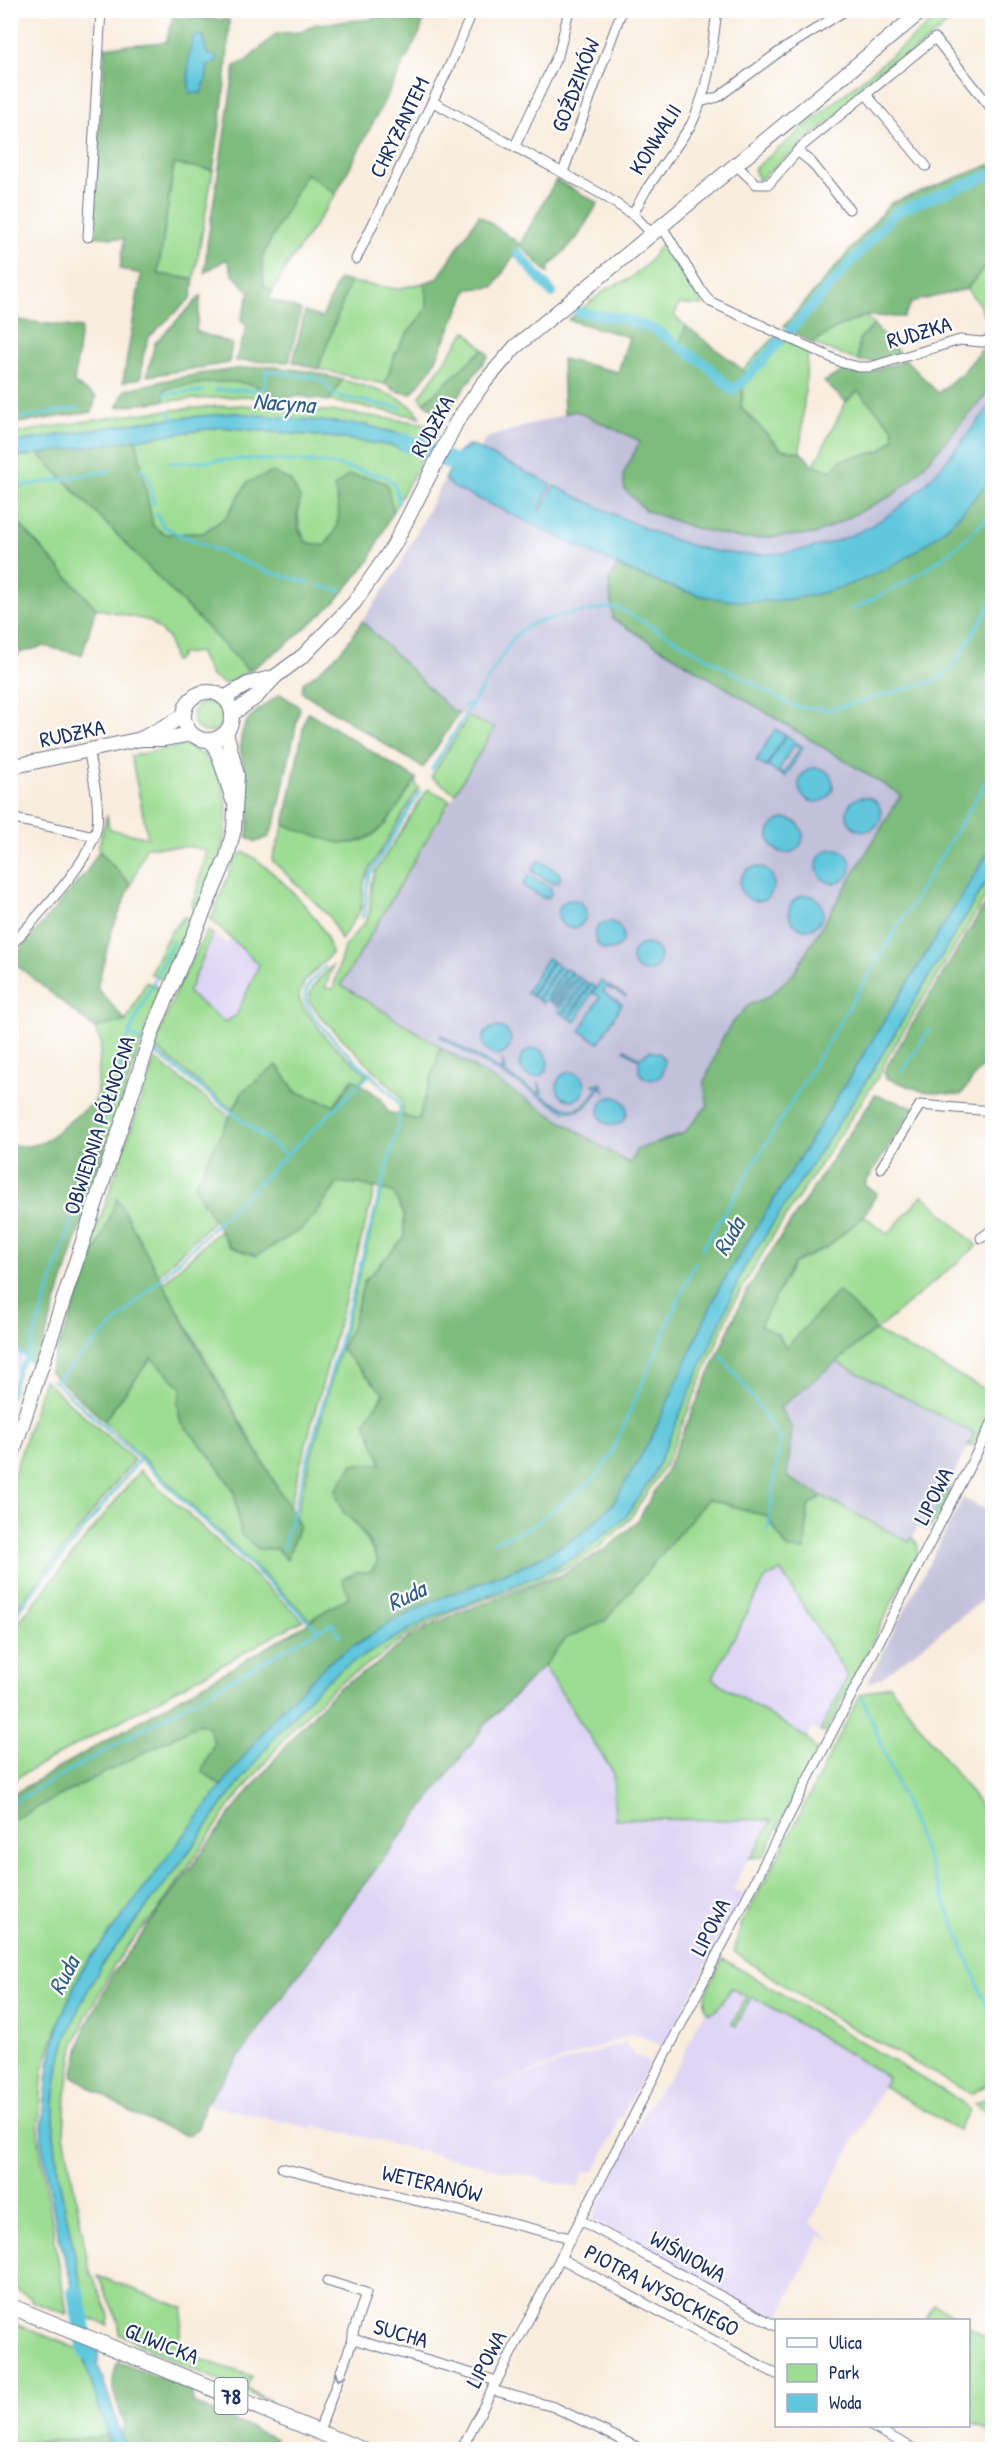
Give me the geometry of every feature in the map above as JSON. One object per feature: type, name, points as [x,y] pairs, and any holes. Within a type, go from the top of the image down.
[{"type":"main road","name":"RUDZKA","points":[[232,714],[256,697],[276,676],[304,655],[339,620],[365,589],[394,544],[448,437],[477,391],[515,347],[923,10]]},
{"type":"main road","name":"RUDZKA","points":[[224,698],[248,684],[276,676]]},
{"type":"main road","points":[[209,693],[224,698],[232,714],[231,724],[226,732],[212,740],[201,739],[192,734],[186,726],[184,716],[189,702],[197,695],[209,693]]},
{"type":"main road","name":"RUDZKA","points":[[141,739],[184,716]]},
{"type":"main road","name":"OBWIEDNIA PÓŁNOCNA","points":[[10,1461],[153,1030],[227,857],[234,829],[237,775],[226,732]]},
{"type":"main road","name":"RUDZKA","points":[[10,767],[89,752],[141,739],[163,739],[192,734]]},
{"type":"main road","name":"OBWIEDNIA PÓŁNOCNA","points":[[212,740],[235,807]]},
{"type":"main road","name":"GLIWICKA","points":[[10,2306],[363,2450]]},
{"type":"street","points":[[88,237],[93,189],[101,10]]},
{"type":"street","name":"CHRYZANTEM","points":[[356,259],[433,102],[473,10]]},
{"type":"street","points":[[515,146],[559,52],[569,10]]},
{"type":"street","name":"GOŹDZIKÓW","points":[[563,172],[622,10]]},
{"type":"street","name":"KONWALII","points":[[633,214],[652,180],[691,125],[700,102],[711,60],[717,10]]},
{"type":"street","points":[[700,102],[718,97],[779,52],[846,10]]},
{"type":"street","points":[[736,165],[753,182],[766,185],[797,151],[935,38],[993,109]]},
{"type":"street","points":[[866,94],[926,166]]},
{"type":"street","points":[[433,102],[563,172],[656,229]]},
{"type":"street","points":[[797,151],[811,162],[849,209]]},
{"type":"street","name":"RUDZKA","points":[[656,229],[711,302],[843,363],[870,367],[960,340],[982,342],[993,340]]},
{"type":"street","points":[[10,947],[78,867],[94,836],[97,810],[89,752]]},
{"type":"street","points":[[11,820],[94,836]]},
{"type":"street","points":[[881,1168],[920,1105],[993,1111]]},
{"type":"street","points":[[981,1238],[993,1230]]},
{"type":"street","name":"LIPOWA","points":[[461,2450],[993,1423]]},
{"type":"street","name":"WETERANÓW","points":[[282,2168],[571,2238]]},
{"type":"street","name":"WIŚNIOWA","points":[[580,2220],[775,2325]]},
{"type":"street","name":"PIOTRA WYSOCKIEGO","points":[[560,2258],[775,2373]]},
{"type":"street","points":[[327,2281],[366,2293],[352,2333],[353,2339]]},
{"type":"street","name":"SUCHA","points":[[318,2431],[353,2339],[554,2407],[643,2450]]},
{"type":"street","points":[[873,2427],[916,2450]]},
{"type":"shaded area","points":[[992,388],[992,533],[890,618],[614,618],[902,795],[793,974],[768,997],[749,1005],[721,1041],[704,1083],[708,1105],[684,1133],[637,1150],[630,1164],[341,985],[495,728],[451,710],[362,621],[397,571],[458,453],[467,443],[480,448],[486,438],[576,411],[640,441],[623,476],[625,490],[743,539],[816,534],[893,495],[913,478]]},
{"type":"shaded area","points":[[213,934],[226,944],[232,938],[259,965],[236,1016],[225,1022],[188,993]]},
{"type":"shaded area","points":[[11,1347],[22,1357],[11,1394]]},
{"type":"shaded area","points":[[837,1362],[974,1434],[927,1529],[917,1528],[910,1542],[787,1477],[792,1428],[780,1408]]},
{"type":"shaded area","points":[[963,1498],[992,1513],[992,1593],[881,1678],[867,1683]]},
{"type":"shaded area","points":[[781,1571],[848,1677],[820,1732],[812,1729],[807,1738],[711,1679],[766,1578]]},
{"type":"shaded area","points":[[544,1666],[613,1772],[616,1819],[772,1820],[752,1857],[748,1858],[732,1891],[745,1892],[663,2048],[643,2036],[632,2034],[480,2091],[625,2042],[633,2055],[645,2059],[649,2065],[622,2116],[618,2117],[616,2122],[618,2125],[595,2171],[584,2171],[578,2188],[313,2125],[312,2128],[205,2104],[359,1891],[487,1723]]},
{"type":"shaded area","points":[[730,1988],[747,1997],[732,2024],[735,2026],[751,1996],[888,2077],[810,2223],[835,2243],[820,2235],[775,2321],[592,2219],[648,2106],[680,2063],[697,2025],[707,2010],[716,2011]]},
{"type":"green space","points":[[374,11],[426,11],[420,32],[336,194],[306,173],[262,257],[264,286],[273,291],[269,299],[301,310],[289,362],[235,361],[247,327],[241,320],[250,292],[233,275],[227,259],[205,272],[207,245],[235,66],[246,61],[277,33],[301,32],[316,24],[373,19]]},
{"type":"green space","points":[[945,11],[963,11],[759,180],[754,169]]},
{"type":"green space","points":[[173,17],[229,20],[221,114],[213,170],[174,164],[158,274],[194,279],[191,298],[149,337],[143,356],[141,378],[123,382],[141,274],[120,269],[124,239],[92,236],[105,47],[166,42]]},
{"type":"green space","points":[[174,164],[213,170],[194,279],[158,274]]},
{"type":"green space","points":[[992,164],[992,257],[967,289],[912,302],[904,317],[865,316],[840,326],[812,343],[784,326],[891,203]]},
{"type":"green space","points":[[306,173],[336,194],[287,266],[273,291],[264,287],[262,257]]},
{"type":"green space","points":[[556,180],[598,203],[577,238],[549,267],[548,273],[520,245],[494,287],[468,289],[433,366],[411,394],[396,391],[385,384],[400,345],[426,309],[427,294],[424,283],[438,278],[479,215],[520,244]]},
{"type":"green space","points":[[666,238],[703,305],[679,304],[674,316],[686,326],[679,348],[653,331],[629,324],[574,315],[608,288],[628,280],[647,264]]},
{"type":"green space","points":[[992,257],[992,335],[975,338],[990,327],[979,304],[967,289]]},
{"type":"green space","points":[[339,279],[350,282],[318,369],[293,362],[305,312],[322,318]]},
{"type":"green space","points":[[350,282],[397,289],[424,283],[427,294],[426,309],[400,345],[385,384],[318,369]]},
{"type":"green space","points":[[201,296],[196,331],[232,344],[229,363],[147,376],[155,343]]},
{"type":"green space","points":[[574,315],[629,324],[653,331],[678,348],[686,326],[743,370],[745,375],[741,408],[781,449],[800,452],[814,465],[831,471],[841,460],[881,451],[894,438],[893,428],[858,391],[846,402],[824,382],[846,369],[863,372],[906,360],[938,393],[963,372],[985,346],[992,343],[992,388],[913,478],[893,495],[816,534],[743,539],[694,528],[645,510],[625,490],[623,475],[640,441],[576,411],[564,414],[562,359],[618,372],[629,337],[568,320]]},
{"type":"green space","points":[[865,316],[874,325],[859,339],[858,361],[812,343],[840,326]]},
{"type":"green space","points":[[10,319],[81,328],[74,383],[96,397],[92,412],[11,424]]},
{"type":"green space","points":[[874,325],[902,356],[881,362],[858,361],[859,339]]},
{"type":"green space","points":[[466,331],[483,349],[424,403],[420,396]]},
{"type":"green space","points":[[777,335],[808,351],[800,452],[781,449],[741,407],[745,375],[743,370]]},
{"type":"green space","points":[[483,349],[489,355],[445,414],[436,412],[424,403]]},
{"type":"green space","points":[[270,366],[313,372],[342,380],[329,401],[299,396],[283,399],[255,385],[211,382],[165,389],[164,401],[117,407],[125,390],[197,374]]},
{"type":"green space","points":[[342,380],[398,398],[415,410],[420,417],[329,401]]},
{"type":"green space","points":[[207,382],[238,382],[255,385],[283,399],[245,396],[164,401],[165,389]]},
{"type":"green space","points":[[858,391],[894,428],[894,438],[881,451],[831,471],[814,465],[846,402]]},
{"type":"green space","points":[[243,405],[341,412],[434,425],[438,428],[433,438],[425,436],[420,439],[364,425],[235,413],[148,421],[11,443],[11,434],[69,424],[126,415]]},
{"type":"green space","points":[[221,427],[340,438],[392,446],[423,458],[393,511],[387,484],[372,478],[340,508],[335,535],[324,546],[306,542],[303,536],[298,521],[300,498],[248,482],[226,517],[203,533],[164,534],[153,526],[136,439]]},
{"type":"green space","points":[[136,439],[153,526],[164,534],[203,533],[226,517],[248,482],[273,472],[291,481],[300,498],[298,529],[306,542],[324,546],[330,539],[337,525],[339,511],[334,487],[349,475],[372,478],[387,484],[393,511],[369,561],[335,602],[287,644],[249,671],[38,453]]},
{"type":"green space","points":[[38,453],[249,671],[225,684],[211,676],[199,652],[181,654],[179,659],[174,661],[168,638],[150,621],[96,608],[11,515],[11,458]]},
{"type":"green space","points":[[992,478],[992,847],[719,1288],[652,1437],[613,1504],[583,1533],[550,1552],[523,1566],[431,1602],[389,1623],[356,1644],[274,1717],[222,1787],[202,1771],[214,1743],[208,1727],[201,1723],[11,1821],[10,1796],[299,1629],[349,1597],[342,1579],[357,1572],[370,1572],[378,1562],[370,1543],[356,1523],[343,1512],[335,1491],[353,1464],[382,1464],[365,1422],[384,1394],[341,1349],[352,1326],[364,1282],[404,1238],[404,1215],[393,1192],[360,1184],[338,1183],[315,1215],[299,1231],[256,1256],[230,1247],[194,1186],[243,1091],[277,1065],[296,1092],[334,1105],[353,1079],[381,1098],[388,1112],[418,1120],[441,1047],[630,1164],[636,1150],[684,1133],[708,1105],[704,1083],[721,1041],[732,1023],[749,1005],[768,997],[794,973],[901,795],[613,619],[609,581],[617,566],[681,590],[703,596],[734,600],[765,601],[797,598],[827,591],[886,568],[914,552],[946,528]]},
{"type":"green space","points":[[11,515],[96,608],[82,655],[44,646],[11,655]]},
{"type":"green space","points":[[362,621],[451,710],[459,713],[423,768],[302,692],[303,683],[336,656]]},
{"type":"green space","points":[[280,694],[300,707],[276,820],[269,837],[256,842],[247,837],[250,801],[241,740],[250,718]]},
{"type":"green space","points":[[208,702],[218,707],[223,717],[218,727],[208,732],[198,727],[193,717],[198,707]]},
{"type":"green space","points":[[308,712],[416,779],[395,812],[367,838],[342,843],[284,825]]},
{"type":"green space","points":[[468,717],[495,728],[455,793],[431,777]]},
{"type":"green space","points":[[186,745],[207,757],[214,766],[218,765],[227,806],[221,857],[198,911],[192,906],[207,851],[192,847],[146,847],[131,885],[98,849],[107,815],[109,829],[148,838],[131,756]]},
{"type":"green space","points":[[416,779],[416,785],[419,788],[369,870],[364,882],[361,909],[341,940],[330,917],[272,860],[284,825],[342,843],[386,824]]},
{"type":"green space","points":[[428,789],[450,800],[341,985],[441,1047],[418,1120],[403,1116],[402,1101],[398,1094],[321,1017],[309,1001],[314,985],[333,965],[325,988],[333,989],[344,947],[366,921],[370,910],[371,885],[375,872]]},
{"type":"green space","points":[[99,851],[131,885],[112,930],[97,988],[126,1021],[94,1028],[14,963],[17,953],[87,871]]},
{"type":"green space","points":[[244,852],[283,882],[311,913],[329,942],[331,954],[304,982],[299,997],[304,1008],[326,1038],[367,1075],[358,1083],[352,1079],[334,1105],[296,1092],[277,1065],[243,1091],[233,1110],[154,1047],[176,991],[207,931],[213,934],[188,993],[225,1022],[236,1016],[259,965],[211,919],[235,858]]},
{"type":"green space","points":[[992,872],[992,886],[887,1058],[878,1077],[771,1239],[734,1302],[665,1465],[630,1519],[601,1546],[574,1564],[539,1581],[458,1609],[409,1634],[336,1685],[294,1727],[230,1806],[158,1911],[137,1934],[115,1964],[84,2021],[74,2046],[66,2095],[64,2134],[89,2268],[109,2315],[108,2325],[88,2318],[59,2180],[54,2133],[54,2101],[66,2039],[80,2005],[101,1966],[277,1734],[315,1691],[344,1667],[430,1618],[540,1575],[577,1556],[625,1518],[653,1476],[743,1270],[868,1078]]},
{"type":"green space","points":[[992,893],[992,1052],[961,1095],[922,1091],[886,1078],[884,1071]]},
{"type":"green space","points":[[184,917],[192,921],[169,977],[165,981],[150,973],[170,933]]},
{"type":"green space","points":[[146,982],[157,987],[159,992],[104,1152],[96,1100],[101,1042],[94,1028],[126,1021]]},
{"type":"green space","points":[[155,1059],[230,1117],[194,1186],[214,1220],[158,1275],[117,1199],[78,1297],[79,1281]]},
{"type":"green space","points":[[875,1095],[914,1107],[864,1185],[877,1193],[864,1216],[827,1247],[794,1263],[760,1326],[778,1334],[786,1348],[838,1291],[873,1325],[874,1331],[780,1408],[792,1428],[787,1477],[822,1496],[808,1507],[805,1550],[788,1549],[766,1516],[708,1499],[606,1620],[565,1639],[544,1666],[487,1723],[359,1891],[205,2104],[198,2128],[189,2135],[143,2118],[73,2076],[84,2031],[112,1975],[231,1813],[298,1731],[338,1688],[373,1667],[413,1635],[458,1613],[561,1575],[606,1549],[637,1522],[665,1473],[742,1300],[763,1264]]},
{"type":"green space","points":[[96,1100],[104,1152],[36,1366],[11,1347],[10,1145],[29,1146],[44,1142]]},
{"type":"green space","points":[[338,1183],[360,1184],[375,1188],[289,1508],[163,1283],[220,1230],[230,1247],[315,1215]]},
{"type":"green space","points":[[382,1189],[393,1192],[404,1215],[404,1238],[364,1281],[352,1326],[341,1349],[384,1394],[382,1465],[343,1512],[364,1535],[378,1562],[370,1572],[357,1572],[349,1597],[311,1620],[104,1421],[151,1358],[183,1388],[178,1403],[180,1421],[206,1451],[234,1490],[241,1535],[277,1549],[286,1559],[299,1525],[295,1518]]},
{"type":"green space","points":[[923,1195],[977,1246],[875,1331],[992,1393],[992,1410],[972,1446],[968,1446],[974,1433],[837,1362],[874,1331],[785,1348],[759,1326],[794,1263],[827,1247],[864,1216],[888,1234]]},
{"type":"green space","points":[[117,1198],[200,1352],[299,1525],[287,1560],[277,1549],[259,1549],[241,1535],[234,1490],[206,1451],[180,1421],[178,1403],[182,1388],[151,1358],[104,1421],[49,1371]]},
{"type":"green space","points":[[44,1380],[134,1460],[11,1615],[11,1484]]},
{"type":"green space","points":[[140,1470],[303,1620],[11,1781],[11,1632]]},
{"type":"green space","points":[[949,1485],[943,1509],[927,1529]]},
{"type":"green space","points":[[822,1496],[909,1542],[912,1537],[918,1545],[918,1551],[826,1733],[820,1732],[848,1676],[781,1571],[766,1578],[712,1679],[807,1738],[817,1751],[763,1857],[748,1858],[752,1857],[772,1820],[615,1819],[613,1772],[544,1666],[565,1639],[606,1620],[708,1498],[766,1516],[788,1549],[805,1550],[808,1507]]},
{"type":"green space","points":[[889,1685],[992,1821],[992,2082],[971,2094],[833,2017],[734,1952],[741,1925],[860,1695]]},
{"type":"green space","points":[[201,1723],[208,1727],[214,1743],[202,1771],[222,1787],[81,1971],[61,2017],[43,2069],[38,2136],[67,2314],[34,2302],[30,2297],[11,2287],[11,1821]]},
{"type":"green space","points":[[723,1959],[963,2103],[969,2110],[958,2130],[883,2086],[888,2077],[752,1996],[736,2026],[732,2024],[747,1997],[731,1988],[716,2011],[709,2013],[705,2001],[706,1994]]},
{"type":"green space","points":[[992,2094],[992,2117],[975,2104]]},
{"type":"green space","points":[[98,2276],[184,2308],[177,2352],[252,2376],[246,2388],[271,2402],[189,2368],[119,2334],[119,2323]]},
{"type":"green space","points":[[934,2304],[959,2319],[926,2319]]},
{"type":"green space","points":[[10,2322],[84,2351],[107,2436],[11,2446]]},
{"type":"green space","points":[[970,2327],[992,2341],[992,2433],[970,2422]]},
{"type":"green space","points":[[118,2362],[192,2390],[193,2403],[276,2439],[271,2449],[129,2449],[120,2436],[125,2426],[113,2388]]},
{"type":"green space","points":[[107,2436],[112,2449],[11,2450],[13,2444]]},
{"type":"water","points":[[194,36],[203,36],[207,54],[217,57],[217,62],[208,65],[201,93],[190,93],[189,86],[189,57]]},
{"type":"water","points":[[992,404],[992,478],[953,521],[914,552],[887,568],[828,591],[797,598],[734,601],[703,596],[666,585],[613,563],[453,487],[445,479],[458,453],[471,445],[551,484],[539,510],[541,511],[554,486],[642,527],[697,547],[751,554],[780,553],[808,549],[836,541],[886,517],[930,479]]},
{"type":"water","points":[[235,413],[364,425],[419,439],[425,436],[433,438],[423,458],[392,446],[340,438],[221,427],[11,458],[11,443],[148,421]]},
{"type":"water","points":[[775,729],[785,735],[766,767],[756,761]]},
{"type":"water","points":[[786,735],[803,747],[786,777],[767,767]],"holes":[[[794,744],[800,748],[784,774],[779,770]]]},
{"type":"water","points":[[816,768],[828,773],[833,785],[828,797],[816,802],[804,797],[799,785],[804,773]]},
{"type":"water","points":[[864,797],[876,802],[881,814],[876,826],[864,831],[852,826],[847,814],[852,802]]},
{"type":"water","points":[[786,819],[798,824],[803,836],[798,848],[786,853],[774,848],[769,836],[774,824]]},
{"type":"water","points":[[992,847],[992,872],[868,1078],[743,1270],[653,1476],[625,1518],[577,1556],[540,1575],[430,1618],[344,1667],[315,1691],[277,1734],[101,1966],[80,2005],[66,2039],[54,2101],[54,2133],[59,2180],[88,2318],[72,2313],[75,2303],[73,2289],[56,2225],[41,2139],[49,2064],[61,2017],[81,1971],[274,1717],[329,1662],[389,1623],[431,1602],[523,1566],[550,1552],[583,1533],[613,1504],[652,1437],[719,1288]]},
{"type":"water","points":[[834,849],[846,854],[851,866],[846,878],[834,883],[822,878],[817,866],[822,854]]},
{"type":"water","points":[[538,860],[560,873],[558,883],[555,881],[553,884],[532,871]]},
{"type":"water","points":[[757,867],[769,872],[774,884],[769,896],[757,901],[745,896],[740,884],[745,872]]},
{"type":"water","points":[[529,875],[551,888],[549,898],[546,896],[545,899],[523,886]]},
{"type":"water","points":[[806,895],[818,900],[823,912],[818,924],[806,929],[794,924],[789,912],[794,900]]},
{"type":"water","points":[[572,900],[582,904],[586,914],[582,924],[572,928],[562,924],[558,914],[562,904]]},
{"type":"water","points":[[609,922],[619,926],[623,936],[619,946],[609,950],[599,946],[595,936],[599,926]]},
{"type":"water","points":[[646,944],[656,948],[660,958],[656,968],[646,972],[636,968],[632,958],[636,948]]},
{"type":"water","points":[[547,958],[552,961],[531,995],[526,993]]},
{"type":"water","points":[[553,962],[558,965],[537,999],[532,996]]},
{"type":"water","points":[[560,966],[564,968],[543,1003],[538,1000]]},
{"type":"water","points":[[566,969],[571,972],[552,1003],[550,1002],[565,977],[549,1001],[547,1000]]},
{"type":"water","points":[[572,973],[577,976],[558,1007],[556,1006],[571,981],[556,1005],[554,1004]]},
{"type":"water","points":[[579,977],[583,980],[562,1014],[558,1011]]},
{"type":"water","points":[[585,981],[589,984],[568,1018],[564,1015]]},
{"type":"water","points":[[601,981],[627,997],[606,987],[603,992],[622,1004],[599,1043],[580,1031],[600,997],[593,993]]},
{"type":"water","points":[[591,984],[595,987],[575,1022],[570,1019]]},
{"type":"water","points":[[497,1027],[507,1031],[511,1041],[507,1051],[497,1055],[487,1051],[483,1041],[487,1031]]},
{"type":"water","points":[[441,1035],[503,1072],[502,1059],[506,1074],[540,1094],[539,1082],[543,1096],[561,1106],[574,1109],[580,1107],[593,1096],[599,1086],[592,1085],[601,1082],[605,1093],[601,1086],[591,1102],[583,1109],[564,1111],[440,1037]]},
{"type":"water","points":[[534,1049],[544,1053],[548,1063],[544,1073],[534,1077],[524,1073],[520,1063],[524,1053]]},
{"type":"water","points":[[625,1049],[639,1058],[650,1051],[659,1053],[665,1061],[662,1075],[653,1080],[644,1077],[639,1072],[639,1059]]},
{"type":"water","points":[[571,1072],[581,1076],[585,1086],[581,1096],[571,1100],[561,1096],[557,1086],[561,1076]]},
{"type":"water","points":[[613,1097],[623,1101],[627,1111],[623,1121],[613,1125],[603,1121],[599,1111],[603,1101]]},
{"type":"water","points":[[79,2343],[98,2351],[98,2365],[126,2449],[112,2449]]},
{"type":"waterway","points":[[789,332],[896,212],[992,174]]},
{"type":"waterway","points":[[518,253],[552,293]]},
{"type":"waterway","points":[[579,312],[624,319],[654,329],[708,366],[732,390],[742,383],[780,341]]},
{"type":"waterway","points":[[215,390],[262,390],[265,386],[266,371],[317,378],[340,397],[400,408]]},
{"type":"waterway","points":[[165,394],[203,391]]},
{"type":"waterway","points":[[10,420],[78,408]]},
{"type":"waterway","points":[[168,411],[174,419]]},
{"type":"waterway","name":"Nacyna","points":[[405,442],[476,472]]},
{"type":"waterway","points":[[169,463],[246,459],[327,463],[387,477],[395,486],[399,503]]},
{"type":"waterway","points":[[141,468],[148,476],[154,504]]},
{"type":"waterway","points":[[10,488],[111,471]]},
{"type":"waterway","points":[[156,513],[163,526],[176,533],[268,572],[310,583]]},
{"type":"waterway","points":[[852,609],[891,590],[927,568],[961,543],[992,513]]},
{"type":"waterway","points":[[319,586],[341,591]]},
{"type":"waterway","points":[[432,769],[512,640],[526,627],[545,620],[586,611],[619,608],[793,706],[829,710],[935,681],[951,669],[992,603]]},
{"type":"waterway","points":[[464,706],[473,703]]},
{"type":"waterway","points":[[702,1249],[992,772]]},
{"type":"waterway","points":[[362,917],[370,874],[420,792]]},
{"type":"waterway","points":[[10,1398],[19,1368],[27,1358],[122,1064],[129,1033],[173,942]]},
{"type":"waterway","points":[[283,1550],[398,1126],[400,1109],[397,1100],[344,1050],[308,1007],[305,997],[307,988],[325,967]]},
{"type":"waterway","points":[[902,1071],[929,1030]]},
{"type":"waterway","points":[[129,1033],[143,1043]]},
{"type":"waterway","points":[[151,1049],[287,1155]]},
{"type":"waterway","points":[[51,1380],[55,1382],[370,1074]]},
{"type":"waterway","points":[[494,1542],[531,1527],[595,1478],[610,1457],[695,1262]]},
{"type":"waterway","points":[[10,1343],[29,1361]]},
{"type":"waterway","points":[[721,1356],[746,1388],[780,1439],[768,1530]]},
{"type":"waterway","points":[[55,1382],[140,1459],[318,1630]]},
{"type":"waterway","points":[[10,1621],[140,1459]]},
{"type":"waterway","points":[[10,1804],[332,1623],[340,1636]]},
{"type":"waterway","points":[[862,1697],[992,2019]]},
{"type":"waterway","name":"Ruda","points":[[76,2293],[87,2351]]}]
